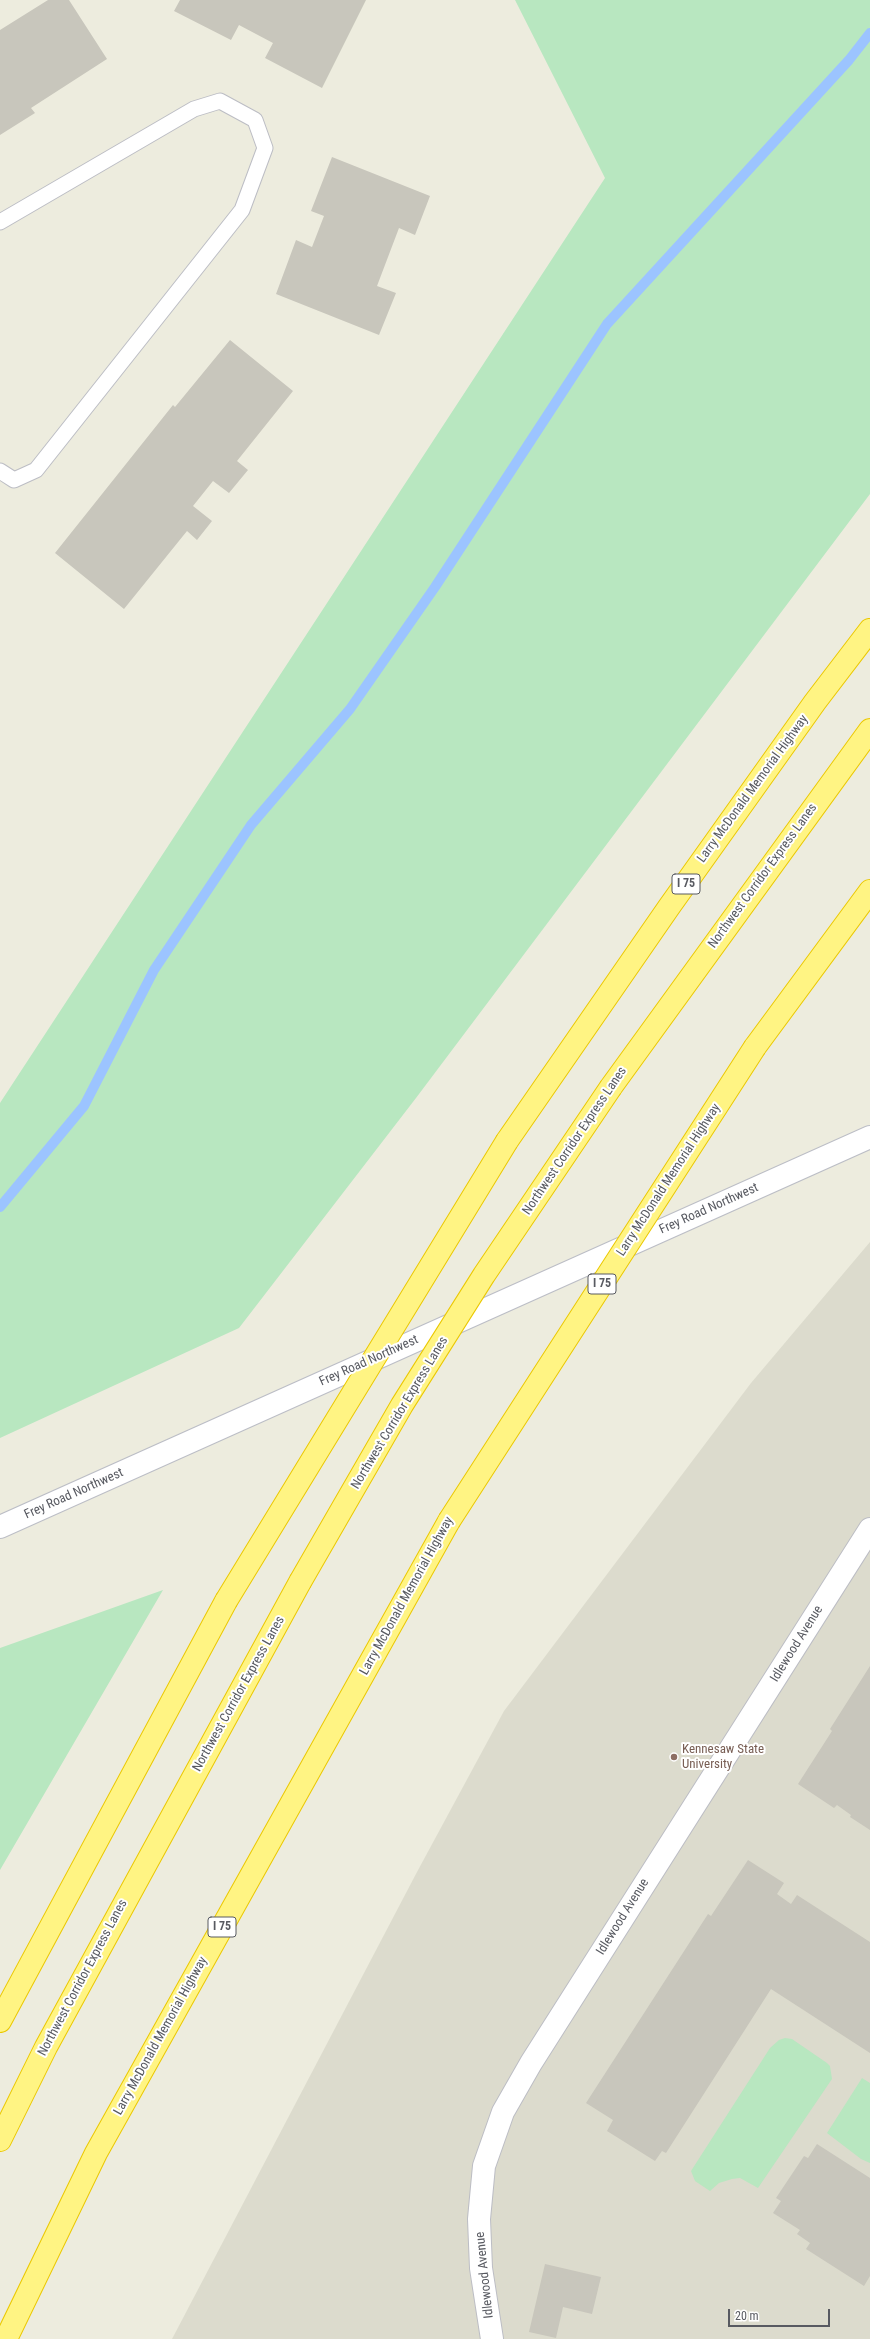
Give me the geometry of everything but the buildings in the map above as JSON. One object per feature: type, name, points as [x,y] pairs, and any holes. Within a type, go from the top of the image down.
[{"type":"highway","name":"Larry McDonald Memorial Highway","points":[[0,2021],[226,1601],[507,1141],[669,907],[815,702],[870,630]]},
{"type":"highway","name":"Northwest Corridor Express Lanes","points":[[0,2140],[46,2047],[300,1582],[402,1405],[484,1275],[611,1087],[870,730]]},
{"type":"highway","name":"Larry McDonald Memorial Highway","points":[[6,2339],[96,2153],[449,1521],[755,1047],[870,891]]},
{"type":"main road","name":"Frey Road Northwest","points":[[0,1527],[870,1137]]},
{"type":"main road","name":"Idlewood Avenue","points":[[492,2339],[481,2268],[479,2219],[484,2166],[504,2112],[530,2063],[870,1529]]},
{"type":"lane","points":[[0,222],[194,108],[220,101],[255,120],[264,148],[242,210],[36,470],[14,480],[0,471]]},
{"type":"shaded area","name":"Kennesaw State University","points":[[870,1242],[870,2339],[172,2339],[417,1872],[504,1711],[751,1383]]},
{"type":"green space","points":[[515,0],[870,0],[870,494],[416,1098],[239,1328],[0,1438],[0,1103],[605,178]]},
{"type":"green space","points":[[163,1590],[0,1870],[0,1648]]},
{"type":"green space","points":[[785,2038],[792,2039],[827,2063],[830,2066],[832,2079],[758,2188],[740,2178],[719,2183],[710,2191],[695,2181],[691,2171],[770,2048],[779,2040]]},
{"type":"green space","points":[[862,2078],[870,2083],[870,2163],[861,2159],[827,2133]]},
{"type":"waterway","points":[[0,1207],[84,1106],[154,970],[251,825],[350,709],[435,587],[607,324],[849,60],[870,33]]},
{"type":"place","name":"Kennesaw State University","points":[[674,1757]]}]
